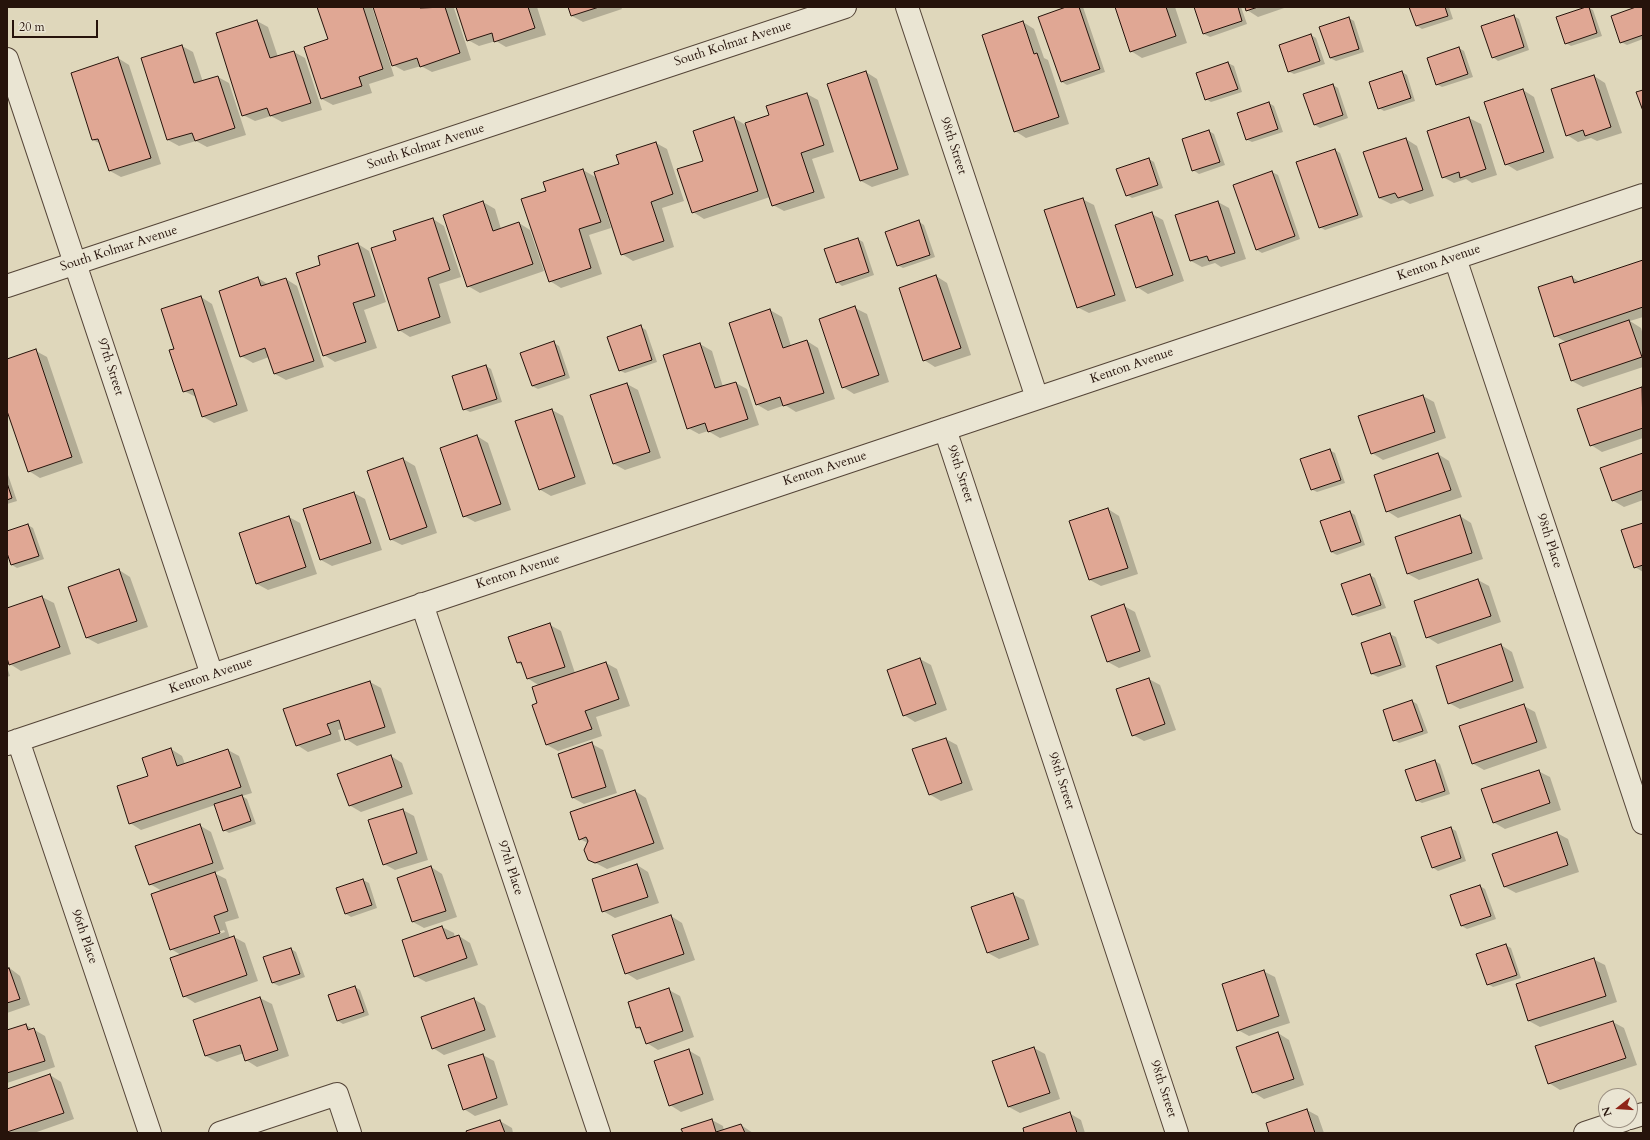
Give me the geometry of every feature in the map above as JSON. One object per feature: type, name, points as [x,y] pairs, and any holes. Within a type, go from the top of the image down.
[{"type":"street","name":"South Kolmar Avenue","points":[[7,286],[845,7]]},
{"type":"street","name":"98th Street","points":[[907,7],[1037,398]]},
{"type":"street","name":"97th Street","points":[[7,59],[212,675]]},
{"type":"street","name":"Kenton Avenue","points":[[12,742],[1643,195]]},
{"type":"street","name":"98th Place","points":[[1454,258],[1643,823]]},
{"type":"street","name":"98th Street","points":[[945,429],[1177,1133]]},
{"type":"street","name":"97th Place","points":[[422,604],[599,1133]]},
{"type":"street","name":"96th Place","points":[[12,742],[150,1133]]},
{"type":"street","points":[[220,1133],[337,1094],[350,1133]]},
{"type":"street","points":[[1585,1133],[1600,1128]]},
{"type":"building","points":[[317,7],[363,7],[383,69],[359,77],[362,86],[321,99],[304,47],[328,39]]},
{"type":"building","points":[[373,7],[445,7],[460,53],[420,67],[417,58],[392,66]]},
{"type":"building","points":[[456,7],[528,7],[535,28],[494,42],[492,33],[467,41]]},
{"type":"building","points":[[568,7],[599,7],[571,16]]},
{"type":"building","points":[[1066,7],[1079,7],[1100,69],[1061,82],[1038,17]]},
{"type":"building","points":[[1115,7],[1166,7],[1176,36],[1130,52]]},
{"type":"building","points":[[1194,7],[1238,7],[1242,21],[1203,34]]},
{"type":"building","points":[[1245,7],[1258,7],[1246,11]]},
{"type":"building","points":[[1409,7],[1445,7],[1448,16],[1416,26]]},
{"type":"building","points":[[1589,7],[1597,33],[1565,44],[1556,17]]},
{"type":"building","points":[[1636,7],[1643,7],[1643,35],[1620,43],[1611,16]]},
{"type":"building","points":[[1514,15],[1524,47],[1492,58],[1481,26]]},
{"type":"building","points":[[1349,17],[1359,49],[1330,58],[1319,27]]},
{"type":"building","points":[[257,20],[270,58],[294,51],[311,103],[270,116],[267,108],[242,116],[216,33]]},
{"type":"building","points":[[1023,21],[1034,54],[1037,53],[1059,117],[1014,132],[982,35]]},
{"type":"building","points":[[1311,34],[1320,61],[1288,72],[1279,45]]},
{"type":"building","points":[[182,45],[194,83],[218,76],[235,128],[195,141],[192,133],[167,140],[141,58]]},
{"type":"building","points":[[1459,47],[1468,74],[1436,85],[1427,58]]},
{"type":"building","points":[[118,57],[151,158],[109,171],[98,139],[92,140],[71,73]]},
{"type":"building","points":[[1228,62],[1238,89],[1205,100],[1196,73]]},
{"type":"building","points":[[866,71],[898,169],[860,181],[827,84]]},
{"type":"building","points":[[1402,71],[1411,98],[1378,109],[1369,82]]},
{"type":"building","points":[[1594,75],[1611,127],[1585,136],[1583,130],[1566,136],[1551,89]]},
{"type":"building","points":[[1333,84],[1343,115],[1314,125],[1303,94]]},
{"type":"building","points":[[1523,89],[1544,152],[1505,165],[1484,102]]},
{"type":"building","points":[[1643,90],[1643,111],[1636,92]]},
{"type":"building","points":[[807,93],[824,145],[801,153],[814,192],[772,206],[745,123],[769,115],[766,106]]},
{"type":"building","points":[[1269,102],[1278,129],[1246,140],[1237,113]]},
{"type":"building","points":[[734,117],[758,191],[692,213],[677,169],[703,161],[693,131]]},
{"type":"building","points":[[1469,117],[1486,169],[1460,178],[1459,172],[1442,178],[1427,131]]},
{"type":"building","points":[[1209,130],[1220,162],[1192,171],[1182,139]]},
{"type":"building","points":[[1406,138],[1423,190],[1398,198],[1395,193],[1379,198],[1363,152]]},
{"type":"building","points":[[656,142],[673,194],[651,202],[664,241],[621,255],[594,172],[619,164],[616,155]]},
{"type":"building","points":[[1335,149],[1358,215],[1319,228],[1296,162]]},
{"type":"building","points":[[1149,158],[1158,185],[1126,196],[1116,169]]},
{"type":"building","points":[[583,169],[601,222],[579,229],[591,268],[549,282],[521,199],[546,191],[543,182]]},
{"type":"building","points":[[1272,171],[1295,236],[1256,250],[1233,185]]},
{"type":"building","points":[[1083,198],[1115,295],[1077,308],[1044,210]]},
{"type":"building","points":[[483,201],[493,231],[519,222],[533,264],[467,287],[443,215]]},
{"type":"building","points":[[1218,201],[1235,253],[1209,261],[1207,256],[1190,261],[1175,215]]},
{"type":"building","points":[[1152,212],[1173,275],[1136,288],[1115,225]]},
{"type":"building","points":[[433,218],[450,270],[428,278],[440,317],[398,331],[371,248],[396,240],[393,231]]},
{"type":"building","points":[[919,220],[930,255],[897,266],[885,232]]},
{"type":"building","points":[[858,238],[869,272],[836,283],[824,249]]},
{"type":"building","points":[[358,243],[375,296],[353,303],[366,342],[323,356],[296,273],[320,265],[318,256]]},
{"type":"building","points":[[1643,260],[1643,307],[1554,337],[1538,287],[1572,276],[1574,283]]},
{"type":"building","points":[[936,275],[961,348],[923,361],[899,288]]},
{"type":"building","points":[[258,277],[261,286],[286,278],[314,361],[274,374],[265,348],[240,357],[219,291]]},
{"type":"building","points":[[201,296],[237,405],[202,417],[193,389],[183,392],[169,350],[174,349],[161,309]]},
{"type":"building","points":[[855,306],[879,375],[842,388],[819,319]]},
{"type":"building","points":[[770,309],[783,348],[807,340],[824,393],[783,406],[780,397],[756,405],[729,323]]},
{"type":"building","points":[[1629,320],[1642,357],[1571,381],[1559,344]]},
{"type":"building","points":[[641,325],[652,360],[619,371],[607,337]]},
{"type":"building","points":[[554,341],[565,375],[532,386],[520,353]]},
{"type":"building","points":[[700,343],[715,388],[736,382],[748,419],[708,432],[705,423],[687,429],[663,355]]},
{"type":"building","points":[[36,349],[72,457],[28,472],[7,411],[7,359]]},
{"type":"building","points":[[486,365],[497,399],[463,410],[452,376]]},
{"type":"building","points":[[627,383],[650,452],[613,464],[590,395]]},
{"type":"building","points":[[1642,387],[1643,428],[1590,446],[1577,409]]},
{"type":"building","points":[[1423,395],[1435,432],[1371,454],[1358,416]]},
{"type":"building","points":[[552,409],[575,477],[539,490],[515,421]]},
{"type":"building","points":[[477,435],[501,504],[463,517],[440,448]]},
{"type":"building","points":[[1330,449],[1341,480],[1311,490],[1300,459]]},
{"type":"building","points":[[1438,453],[1451,490],[1386,512],[1374,475]]},
{"type":"building","points":[[1643,453],[1643,490],[1612,501],[1600,468]]},
{"type":"building","points":[[403,458],[427,527],[390,540],[367,471]]},
{"type":"building","points":[[7,483],[12,498],[7,500]]},
{"type":"building","points":[[354,492],[371,543],[320,560],[303,509]]},
{"type":"building","points":[[1108,508],[1128,568],[1089,580],[1069,521]]},
{"type":"building","points":[[1350,511],[1361,542],[1331,552],[1320,521]]},
{"type":"building","points":[[1460,515],[1472,553],[1407,574],[1395,537]]},
{"type":"building","points":[[289,516],[306,567],[256,584],[239,533]]},
{"type":"building","points":[[1643,523],[1643,565],[1634,568],[1621,530]]},
{"type":"building","points":[[28,524],[39,556],[11,565],[7,553],[7,531]]},
{"type":"building","points":[[119,569],[137,621],[86,638],[68,587]]},
{"type":"building","points":[[1370,574],[1381,605],[1352,615],[1341,584]]},
{"type":"building","points":[[1478,579],[1491,616],[1426,638],[1414,601]]},
{"type":"building","points":[[42,596],[60,647],[9,665],[7,658],[7,608]]},
{"type":"building","points":[[1124,604],[1140,651],[1107,662],[1091,616]]},
{"type":"building","points":[[550,623],[565,667],[527,679],[521,662],[517,663],[508,637]]},
{"type":"building","points":[[1390,633],[1401,665],[1371,674],[1361,643]]},
{"type":"building","points":[[1501,644],[1513,681],[1448,704],[1436,666]]},
{"type":"building","points":[[920,658],[936,704],[903,716],[887,670]]},
{"type":"building","points":[[606,662],[619,699],[585,711],[592,729],[546,745],[532,705],[537,703],[532,687]]},
{"type":"building","points":[[1149,678],[1165,724],[1132,736],[1116,689]]},
{"type":"building","points":[[370,681],[385,727],[345,740],[339,720],[327,724],[331,734],[296,746],[283,709]]},
{"type":"building","points":[[1412,700],[1423,731],[1393,741],[1383,710]]},
{"type":"building","points":[[1524,704],[1537,742],[1472,764],[1459,726]]},
{"type":"building","points":[[946,738],[962,783],[929,795],[912,749]]},
{"type":"building","points":[[592,742],[606,787],[572,798],[558,754]]},
{"type":"building","points":[[171,748],[177,766],[228,749],[241,787],[129,824],[117,786],[148,776],[142,758]]},
{"type":"building","points":[[391,755],[402,787],[349,806],[337,774]]},
{"type":"building","points":[[1435,760],[1445,791],[1416,801],[1405,770]]},
{"type":"building","points":[[1539,770],[1550,803],[1493,823],[1481,789]]},
{"type":"building","points":[[635,790],[654,843],[595,863],[588,860],[584,850],[588,841],[586,837],[579,840],[570,812]]},
{"type":"building","points":[[242,795],[251,821],[223,831],[214,804]]},
{"type":"building","points":[[403,809],[417,853],[383,865],[368,820]]},
{"type":"building","points":[[200,824],[213,863],[149,885],[135,846]]},
{"type":"building","points":[[1451,827],[1461,858],[1432,868],[1421,837]]},
{"type":"building","points":[[1557,832],[1568,865],[1504,887],[1492,854]]},
{"type":"building","points":[[637,864],[648,897],[602,912],[592,879]]},
{"type":"building","points":[[431,866],[446,911],[412,922],[397,878]]},
{"type":"building","points":[[215,872],[228,911],[214,916],[220,933],[170,950],[151,894]]},
{"type":"building","points":[[363,879],[372,905],[345,914],[336,888]]},
{"type":"building","points":[[1480,885],[1491,916],[1461,926],[1450,895]]},
{"type":"building","points":[[1013,893],[1029,939],[987,953],[971,907]]},
{"type":"building","points":[[671,915],[684,954],[625,974],[612,935]]},
{"type":"building","points":[[442,926],[447,939],[459,935],[467,958],[414,977],[402,940]]},
{"type":"building","points":[[234,936],[247,975],[183,997],[170,958]]},
{"type":"building","points":[[1506,944],[1517,975],[1487,985],[1476,954]]},
{"type":"building","points":[[291,948],[300,974],[272,983],[263,957]]},
{"type":"building","points":[[1594,958],[1606,996],[1528,1021],[1516,984]]},
{"type":"building","points":[[9,968],[20,999],[7,1003],[7,969]]},
{"type":"building","points":[[1264,970],[1279,1016],[1237,1031],[1222,984]]},
{"type":"building","points":[[355,986],[364,1012],[337,1021],[328,995]]},
{"type":"building","points":[[669,988],[683,1031],[646,1044],[640,1027],[636,1028],[628,1002]]},
{"type":"building","points":[[260,997],[278,1050],[245,1061],[240,1045],[205,1056],[193,1020]]},
{"type":"building","points":[[474,998],[485,1030],[432,1049],[421,1017]]},
{"type":"building","points":[[1613,1021],[1626,1058],[1548,1084],[1535,1046]]},
{"type":"building","points":[[26,1024],[28,1030],[34,1028],[45,1061],[7,1073],[7,1030]]},
{"type":"building","points":[[1278,1032],[1294,1079],[1252,1093],[1236,1047]]},
{"type":"building","points":[[1034,1047],[1050,1093],[1008,1107],[992,1061]]},
{"type":"building","points":[[689,1049],[703,1094],[669,1106],[654,1061]]},
{"type":"building","points":[[483,1054],[497,1098],[463,1110],[448,1065]]},
{"type":"building","points":[[50,1074],[64,1113],[7,1132],[7,1089]]},
{"type":"building","points":[[1307,1109],[1315,1133],[1269,1133],[1266,1123]]},
{"type":"building","points":[[1070,1112],[1077,1133],[1024,1133],[1023,1128]]},
{"type":"building","points":[[712,1119],[716,1132],[741,1124],[745,1133],[683,1133],[681,1129]]},
{"type":"building","points":[[500,1120],[505,1133],[467,1133],[466,1131]]}]
